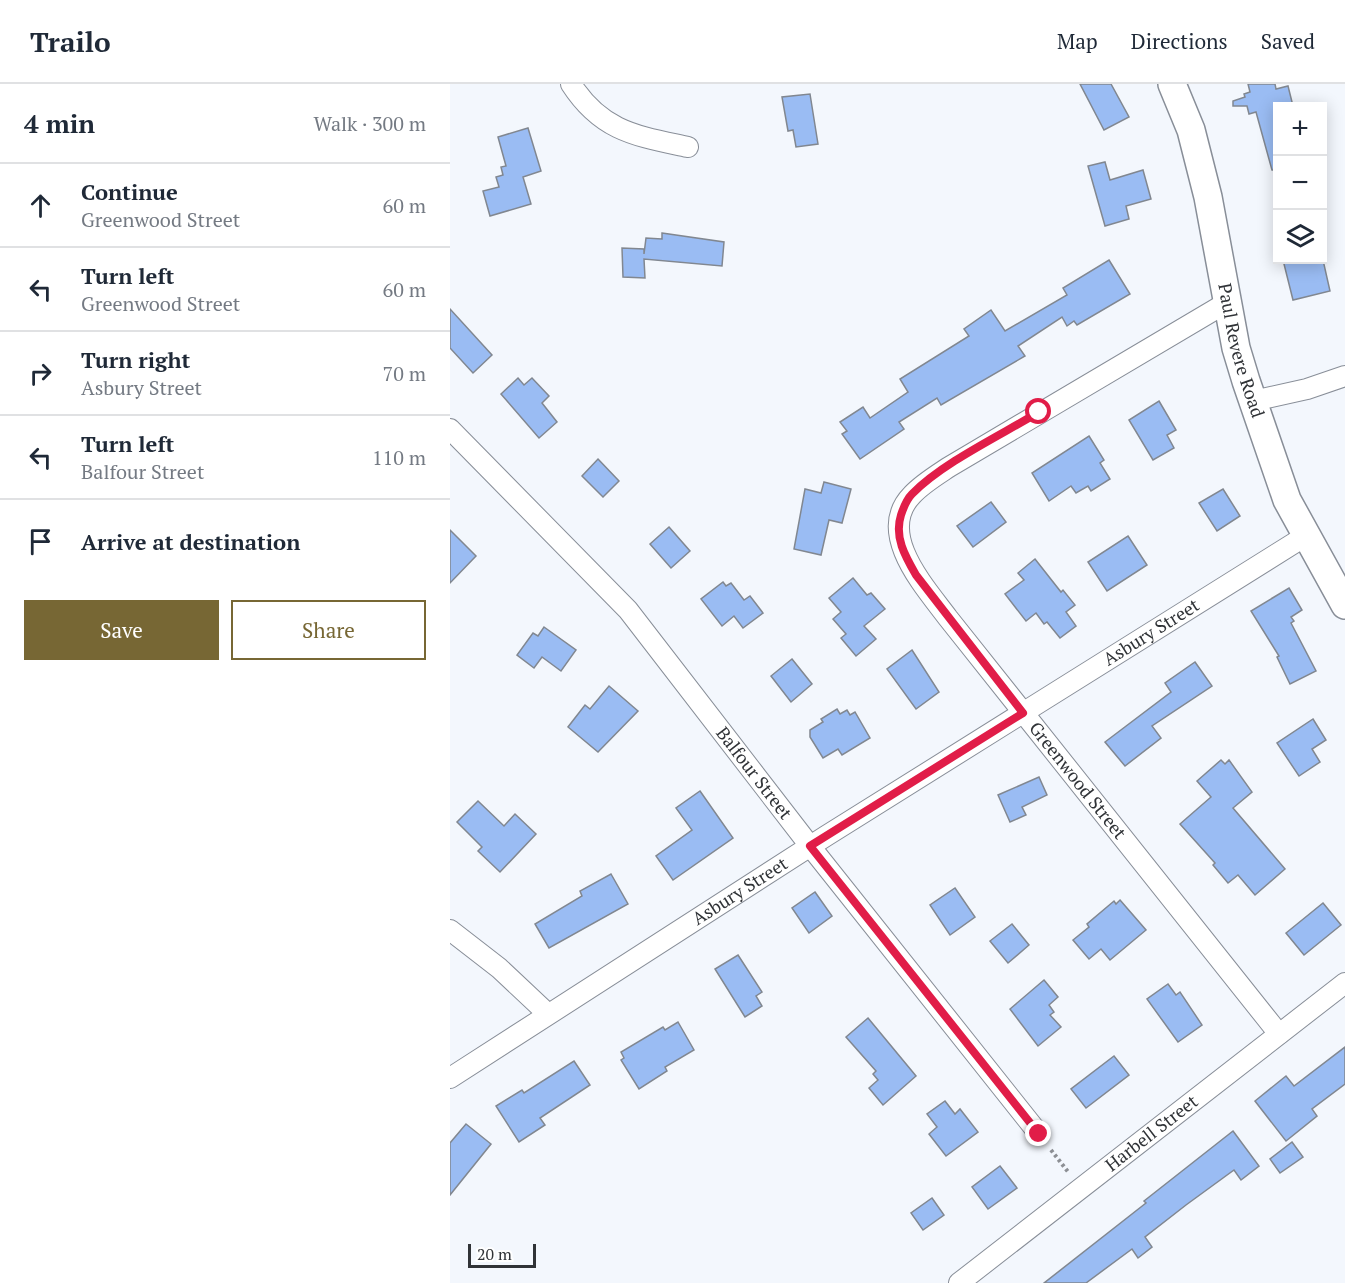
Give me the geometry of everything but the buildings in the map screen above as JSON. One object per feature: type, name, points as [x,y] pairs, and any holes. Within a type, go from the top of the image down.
[{"type":"street","points":[[571,84],[584,102],[607,123],[628,134],[688,147]]},
{"type":"street","name":"Paul Revere Road","points":[[1172,84],[1191,130],[1208,197],[1236,348],[1253,401],[1287,500],[1345,604]]},
{"type":"street","name":"Greenwood Street","points":[[1226,303],[949,466],[910,495],[901,515],[899,535],[903,553],[948,618],[1279,1034]]},
{"type":"street","points":[[1253,401],[1307,389],[1345,376]]},
{"type":"street","name":"Balfour Street","points":[[450,429],[628,610],[810,846],[1039,1134]]},
{"type":"street","name":"Asbury Street","points":[[450,1078],[810,846],[1307,535]]},
{"type":"street","points":[[450,930],[499,968],[548,1014]]},
{"type":"street","name":"Harbell Street","points":[[959,1283],[1345,983]]},
{"type":"path","points":[[1039,1134],[1080,1187]]},
{"type":"route","points":[[1039,412],[949,466],[910,495],[901,515],[899,535],[903,553],[916,575],[1023,713],[810,846],[1039,1134]]}]
